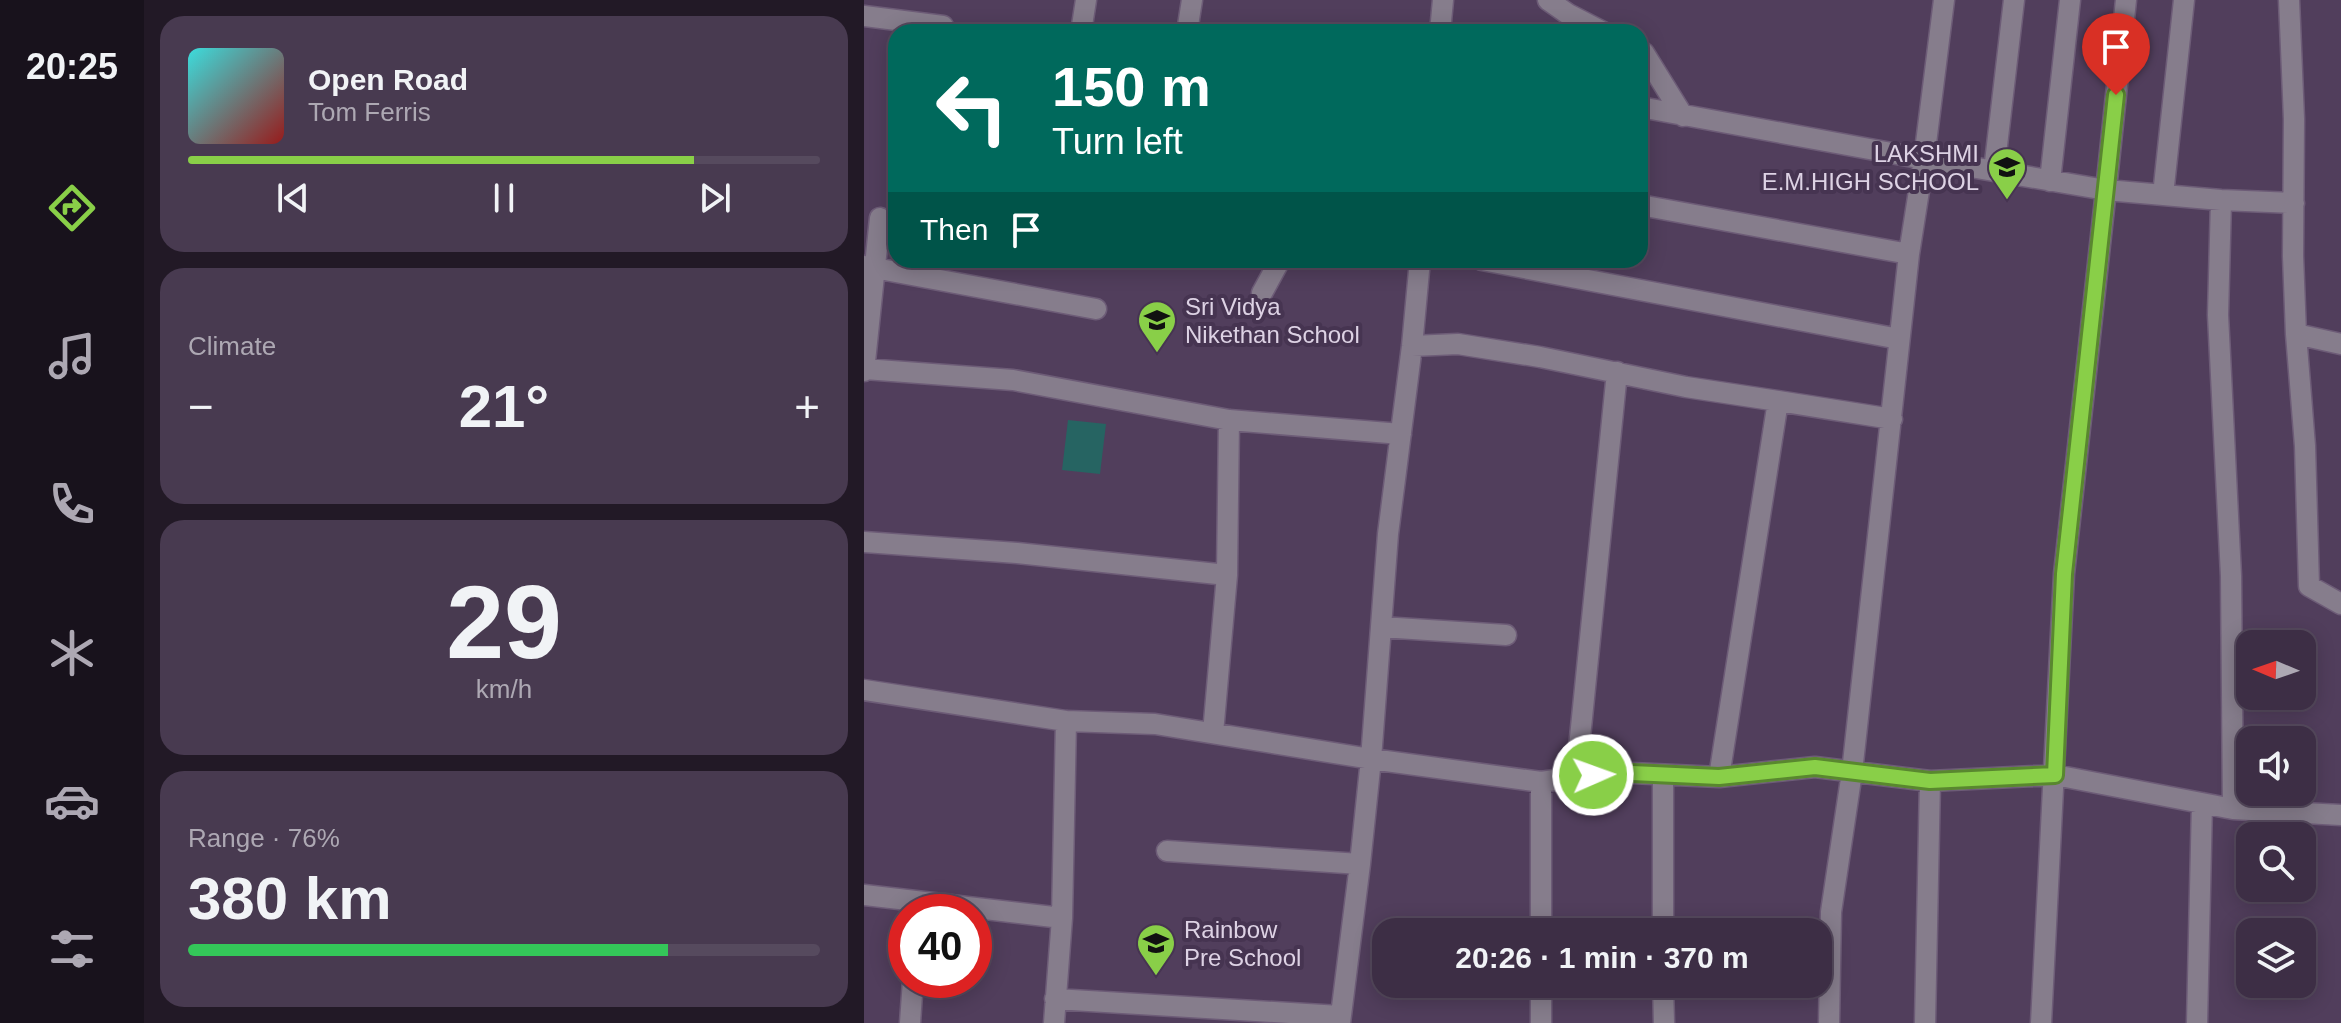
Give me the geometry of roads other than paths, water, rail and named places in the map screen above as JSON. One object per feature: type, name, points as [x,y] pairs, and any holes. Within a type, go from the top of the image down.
[{"type":"street","points":[[1082,24],[1086,0]]},
{"type":"street","points":[[1188,24],[1192,0]]},
{"type":"street","points":[[1441,24],[1443,0]]},
{"type":"street","points":[[1548,0],[1587,24]]},
{"type":"street","points":[[1829,1023],[1831,912],[1852,772],[1909,254],[1944,0]]},
{"type":"street","points":[[1994,171],[2014,0]]},
{"type":"street","points":[[2050,181],[2070,0]]},
{"type":"street","points":[[2041,1023],[2064,574],[2126,0]]},
{"type":"street","points":[[2163,195],[2184,0]]},
{"type":"street","points":[[2289,0],[2294,119],[2296,334],[2305,446],[2309,586],[2341,604]]},
{"type":"street","points":[[864,16],[927,24]]},
{"type":"street","points":[[1648,59],[1683,116]]},
{"type":"street","points":[[1648,109],[2106,190],[2294,203]]},
{"type":"street","points":[[2221,200],[2218,315],[2231,576],[2233,809]]},
{"type":"street","points":[[1648,206],[1909,254]]},
{"type":"street","points":[[880,218],[870,267],[864,370],[1013,380],[1229,420],[1401,434]]},
{"type":"street","points":[[870,267],[1096,309]]},
{"type":"street","points":[[1262,293],[1276,268]]},
{"type":"street","points":[[1055,999],[1185,1015],[1340,1019],[1360,864],[1388,534],[1419,268]]},
{"type":"street","points":[[1524,268],[1899,339]]},
{"type":"street","points":[[2296,334],[2341,344]]},
{"type":"street","points":[[1412,346],[1458,344],[1540,357],[1686,387],[1892,419]]},
{"type":"street","points":[[1576,777],[1617,372]]},
{"type":"street","points":[[1719,777],[1778,401]]},
{"type":"street","points":[[1213,733],[1227,575],[1229,420]]},
{"type":"street","points":[[864,542],[1017,553],[1227,575]]},
{"type":"street","points":[[1381,627],[1506,635]]},
{"type":"street","points":[[864,690],[1066,721],[1155,724],[1371,759],[1541,782],[1610,772],[1719,777],[1815,767],[1930,781],[2055,775],[2233,809],[2341,815]]},
{"type":"street","points":[[1054,1023],[1062,918],[1066,721]]},
{"type":"street","points":[[1663,775],[1663,918]]},
{"type":"street","points":[[1925,1023],[1930,781]]},
{"type":"street","points":[[1541,782],[1541,918]]},
{"type":"street","points":[[2197,1023],[2202,803]]},
{"type":"street","points":[[1167,851],[1360,864]]},
{"type":"street","points":[[864,895],[888,900]]},
{"type":"street","points":[[992,913],[1062,918]]},
{"type":"street","points":[[910,1023],[912,998]]},
{"type":"street","points":[[1541,998],[1541,1023]]},
{"type":"street","points":[[1663,998],[1664,1023]]},
{"type":"place","name":"LAKSHMI E.M.HIGH SCHOOL","points":[[2007,201]]},
{"type":"place","name":"Sri Vidya Nikethan School","points":[[1157,354]]},
{"type":"place","name":"Rainbow Pre School","points":[[1156,977]]}]
